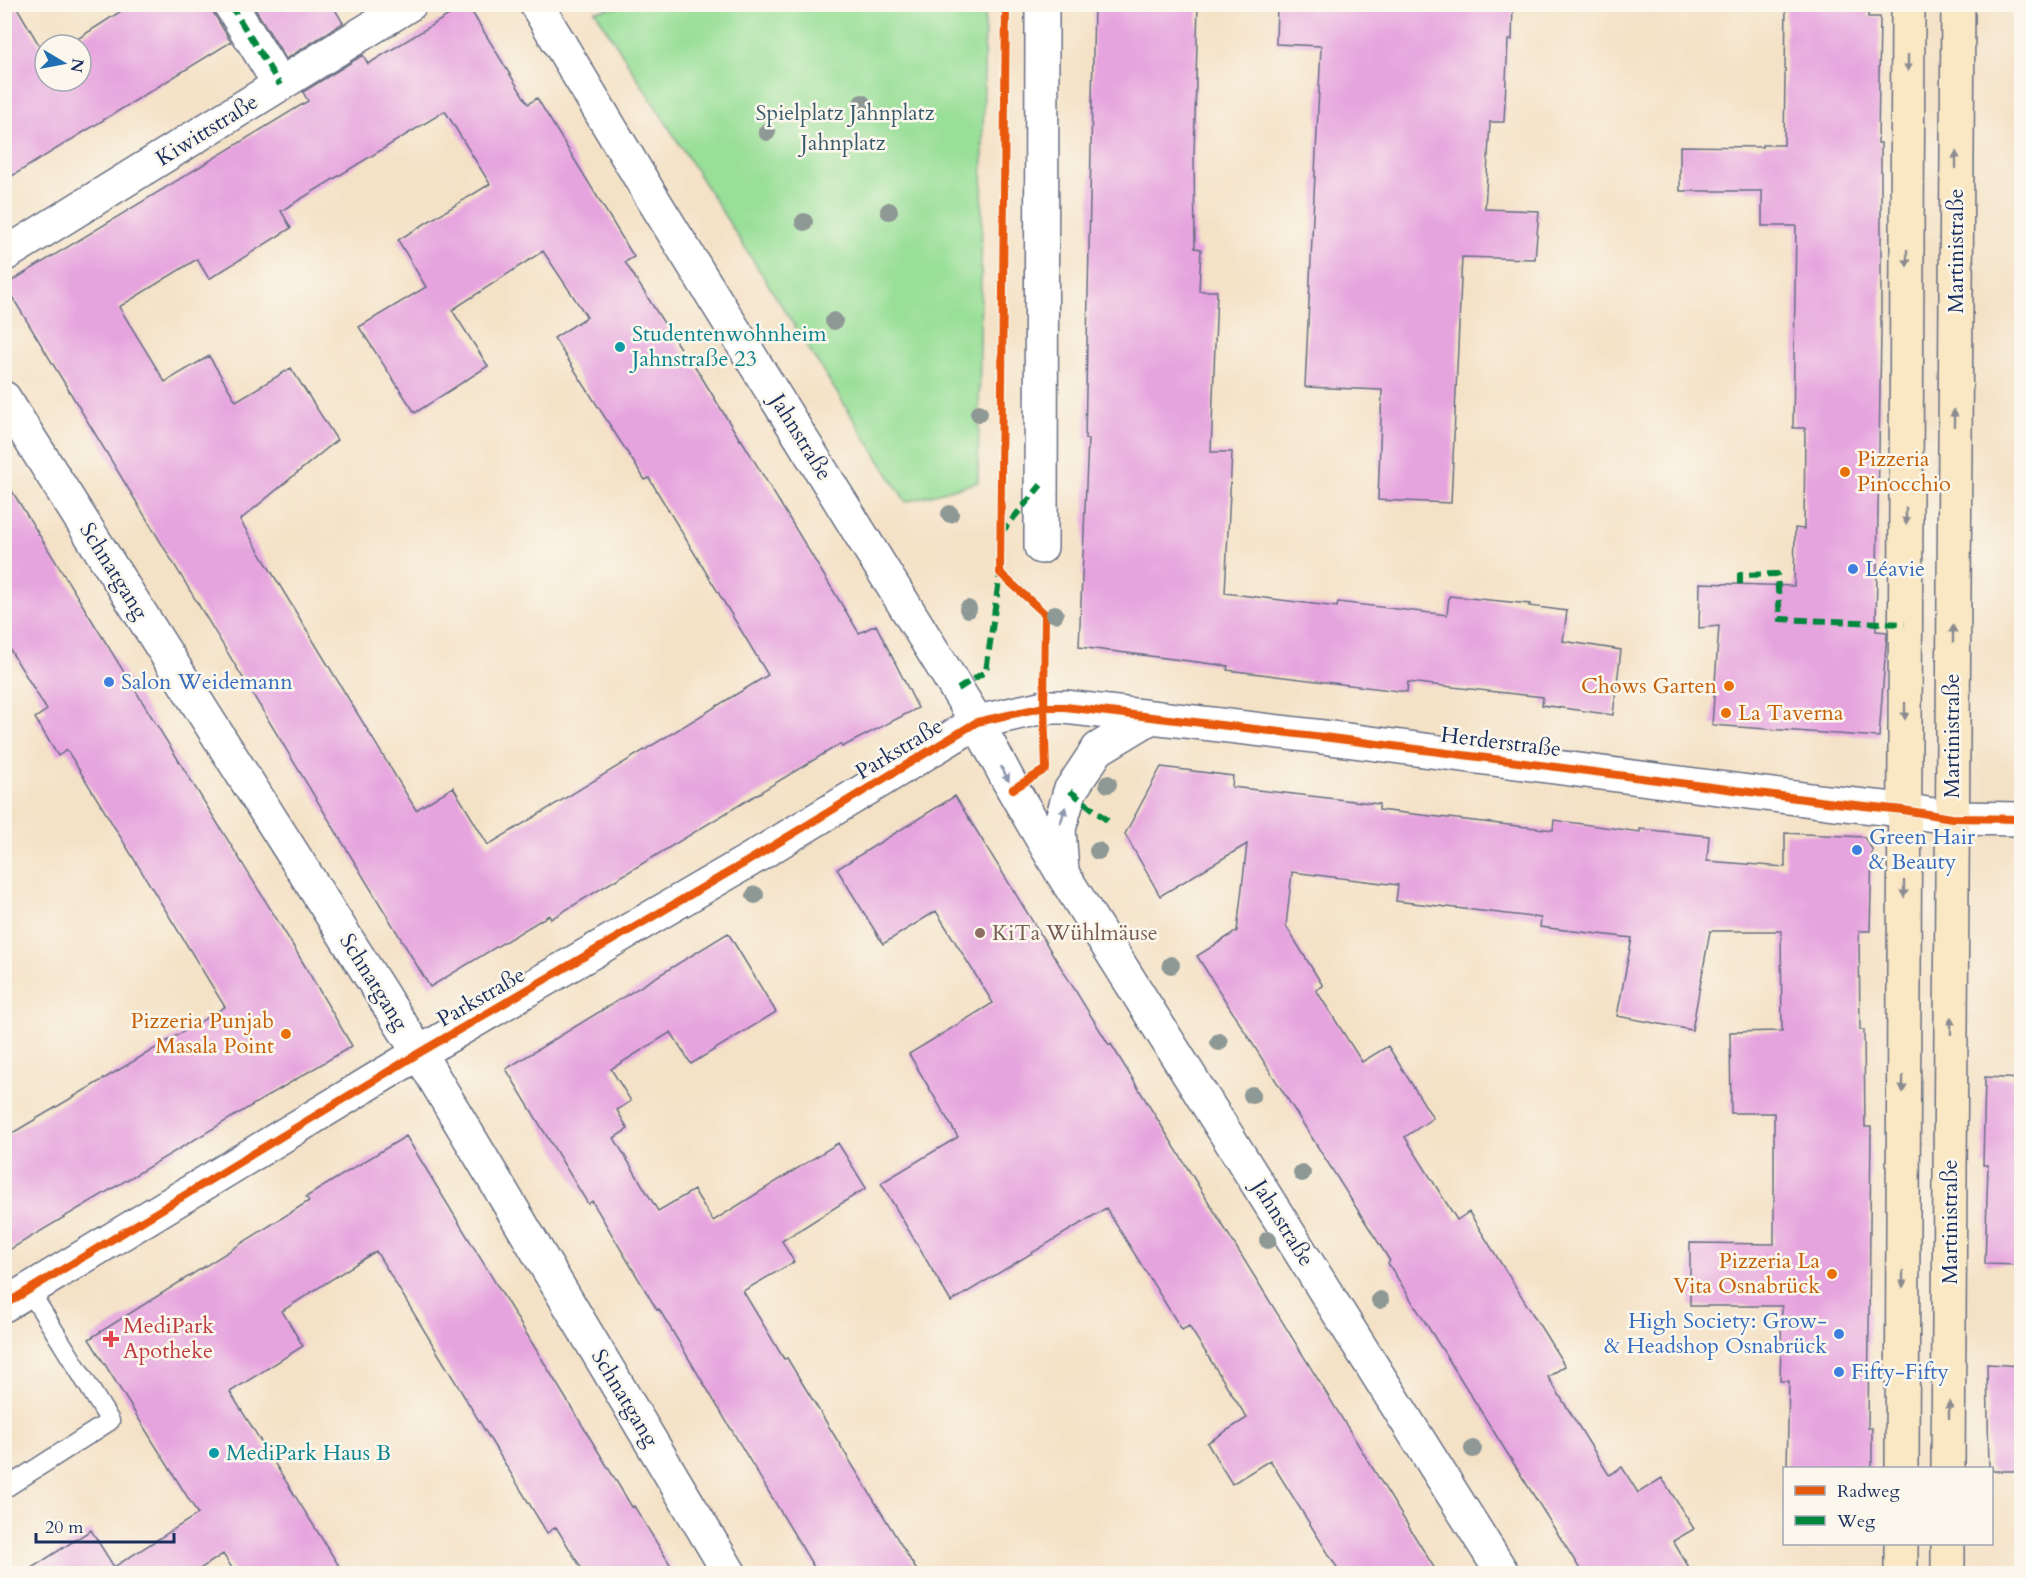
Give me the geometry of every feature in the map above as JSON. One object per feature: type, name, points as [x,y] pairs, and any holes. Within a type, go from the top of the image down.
[{"type":"main road","name":"Martinistraße","points":[[1902,1467],[1908,4]]},
{"type":"main road","name":"Martinistraße","points":[[1948,1467],[1958,4]]},
{"type":"main road","points":[[1901,1545],[1901,1574]]},
{"type":"main road","points":[[1948,1545],[1948,1574]]},
{"type":"street","points":[[230,4],[280,85]]},
{"type":"street","name":"Kiwittstraße","points":[[4,255],[410,4]]},
{"type":"street","name":"Jahnstraße","points":[[536,4],[977,722],[1062,873],[1503,1574]]},
{"type":"street","points":[[1041,547],[1042,4]]},
{"type":"street","name":"Schnatgang","points":[[4,398],[419,1053],[730,1574]]},
{"type":"street","name":"Herderstraße","points":[[977,722],[1044,707],[1065,707],[1903,810],[1952,818],[2022,819]]},
{"type":"street","name":"Jahnstraße","points":[[1062,873],[1059,829],[1070,791],[1098,749],[1151,717]]},
{"type":"street","name":"Parkstraße","points":[[17,1297],[419,1053],[748,861],[977,722]]},
{"type":"lane","points":[[4,1489],[110,1421],[17,1297]]},
{"type":"green space","name":"Jahnplatz","points":[[638,4],[985,5],[978,482],[906,502],[595,11]]},
{"type":"building","points":[[4,4],[15,4],[33,35],[33,93],[93,93],[93,33],[87,33],[132,4],[211,4],[214,14],[231,42],[4,181]]},
{"type":"building","points":[[252,4],[332,4],[343,23],[286,59]]},
{"type":"building","points":[[467,4],[528,104],[537,98],[634,257],[625,262],[741,439],[859,633],[876,625],[918,708],[842,747],[840,744],[551,919],[549,915],[430,987],[5,285],[308,101],[303,92],[363,55],[368,64]],"holes":[[[445,111],[490,184],[398,240],[426,287],[359,327],[415,413],[488,366],[452,310],[543,251],[587,317],[554,338],[645,480],[649,478],[768,675],[488,845],[453,787],[416,810],[240,520],[337,440],[291,368],[236,401],[209,356],[165,382],[119,307],[197,259],[209,279],[291,228],[281,211]]]},
{"type":"building","points":[[1094,4],[1198,4],[1194,155],[1195,248],[1201,249],[1199,291],[1217,291],[1211,452],[1232,452],[1225,593],[1337,607],[1338,602],[1447,615],[1449,596],[1530,604],[1529,606],[1567,611],[1563,641],[1621,650],[1613,715],[1542,705],[1543,697],[1408,682],[1407,692],[1227,670],[1228,666],[1079,647],[1088,439],[1085,439]]},
{"type":"building","points":[[1277,4],[1513,4],[1512,40],[1508,40],[1504,122],[1490,122],[1485,209],[1539,211],[1535,259],[1462,257],[1451,503],[1378,500],[1382,390],[1305,387],[1321,46],[1276,44]]},
{"type":"building","points":[[1786,4],[1869,4],[1868,17],[1880,17],[1878,143],[1881,143],[1881,331],[1876,631],[1887,632],[1879,737],[1712,725],[1719,626],[1699,628],[1700,583],[1794,586],[1795,528],[1804,529],[1805,428],[1793,428],[1796,226],[1762,226],[1762,191],[1680,191],[1680,146],[1784,145]]},
{"type":"building","points":[[4,478],[289,939],[352,1046],[4,1253],[4,1138],[225,1007],[67,750],[58,756],[35,718],[47,710],[4,640]]},
{"type":"building","points":[[1161,767],[1233,776],[1232,787],[1379,804],[1379,810],[1553,830],[1554,820],[1640,832],[1640,829],[1709,836],[1707,861],[1785,867],[1785,833],[1864,837],[1872,849],[1870,931],[1859,931],[1860,1030],[1864,1030],[1865,1127],[1871,1127],[1868,1428],[1872,1428],[1872,1467],[1787,1467],[1789,1381],[1780,1381],[1782,1306],[1690,1306],[1690,1243],[1774,1244],[1774,1113],[1731,1113],[1730,1032],[1782,1031],[1781,931],[1710,931],[1692,1030],[1617,1016],[1632,938],[1540,927],[1541,918],[1396,901],[1398,885],[1292,872],[1286,926],[1323,986],[1316,990],[1362,1062],[1388,1046],[1433,1118],[1405,1137],[1457,1220],[1469,1212],[1565,1366],[1548,1377],[1609,1475],[1622,1467],[1638,1493],[1662,1478],[1694,1529],[1673,1541],[1693,1574],[1583,1574],[1388,1263],[1390,1261],[1197,956],[1237,931],[1247,844],[1160,896],[1125,834]]},
{"type":"building","points":[[955,796],[1438,1574],[1341,1574],[1270,1460],[1232,1484],[1207,1443],[1247,1418],[1189,1326],[1182,1330],[1106,1208],[951,1302],[881,1183],[958,1137],[909,1054],[993,1003],[936,911],[883,944],[837,869]]},
{"type":"building","points":[[728,933],[776,1012],[691,1064],[671,1032],[611,1069],[631,1101],[617,1110],[628,1129],[614,1138],[658,1211],[694,1190],[713,1221],[838,1143],[866,1188],[782,1241],[794,1262],[743,1291],[784,1359],[787,1358],[919,1574],[818,1574],[659,1309],[657,1310],[592,1201],[588,1204],[506,1069]]},
{"type":"building","points":[[1985,1077],[2022,1079],[2022,1265],[1985,1264],[1988,1165],[1983,1165]]},
{"type":"building","points":[[406,1136],[632,1507],[634,1506],[676,1574],[585,1574],[556,1527],[547,1533],[376,1251],[282,1311],[303,1346],[230,1392],[344,1574],[236,1574],[223,1554],[192,1574],[22,1574],[91,1530],[114,1567],[198,1514],[89,1339],[309,1201],[306,1197]]},
{"type":"building","points":[[1987,1364],[2022,1366],[2022,1471],[1993,1471],[1993,1467],[1989,1467]]},
{"type":"marked path","points":[[230,4],[280,85]]},
{"type":"marked path","points":[[1000,534],[1041,485]]},
{"type":"marked path","points":[[958,689],[986,671],[1000,573]]},
{"type":"marked path","points":[[1740,584],[1740,575],[1777,574],[1780,619],[1905,624]]},
{"type":"marked path","points":[[1070,791],[1108,821]]},
{"type":"cycle path","points":[[1006,4],[1000,573],[1045,614],[1046,769],[1013,789]]},
{"type":"cycle path","points":[[4,1305],[419,1053],[748,861],[977,722],[1044,707],[1065,707],[1323,737],[1952,818],[2022,819]]},
{"type":"place","name":"Studentenwohnheim Jahnstraße 23","points":[[620,347]]},
{"type":"place","name":"Pizzeria Pinocchio","points":[[1845,472]]},
{"type":"place","name":"Léavie","points":[[1853,569]]},
{"type":"place","name":"Salon Weidemann","points":[[109,682]]},
{"type":"place","name":"Chows Garten","points":[[1729,686]]},
{"type":"place","name":"La Taverna","points":[[1726,713]]},
{"type":"place","name":"Green Hair & Beauty","points":[[1857,850]]},
{"type":"place","name":"KiTa Wühlmäuse","points":[[980,933]]},
{"type":"place","name":"Pizzeria Punjab Masala Point","points":[[286,1034]]},
{"type":"place","name":"Pizzeria La Vita Osnabrück","points":[[1832,1274]]},
{"type":"place","name":"High Society: Grow- & Headshop Osnabrück","points":[[1839,1334]]},
{"type":"place","name":"MediPark Apotheke","points":[[111,1339]]},
{"type":"place","name":"Fifty-Fifty","points":[[1839,1372]]},
{"type":"place","name":"MediPark Haus B","points":[[214,1453]]},
{"type":"park label","name":"Spielplatz Jahnplatz","points":[[845,113]]}]
